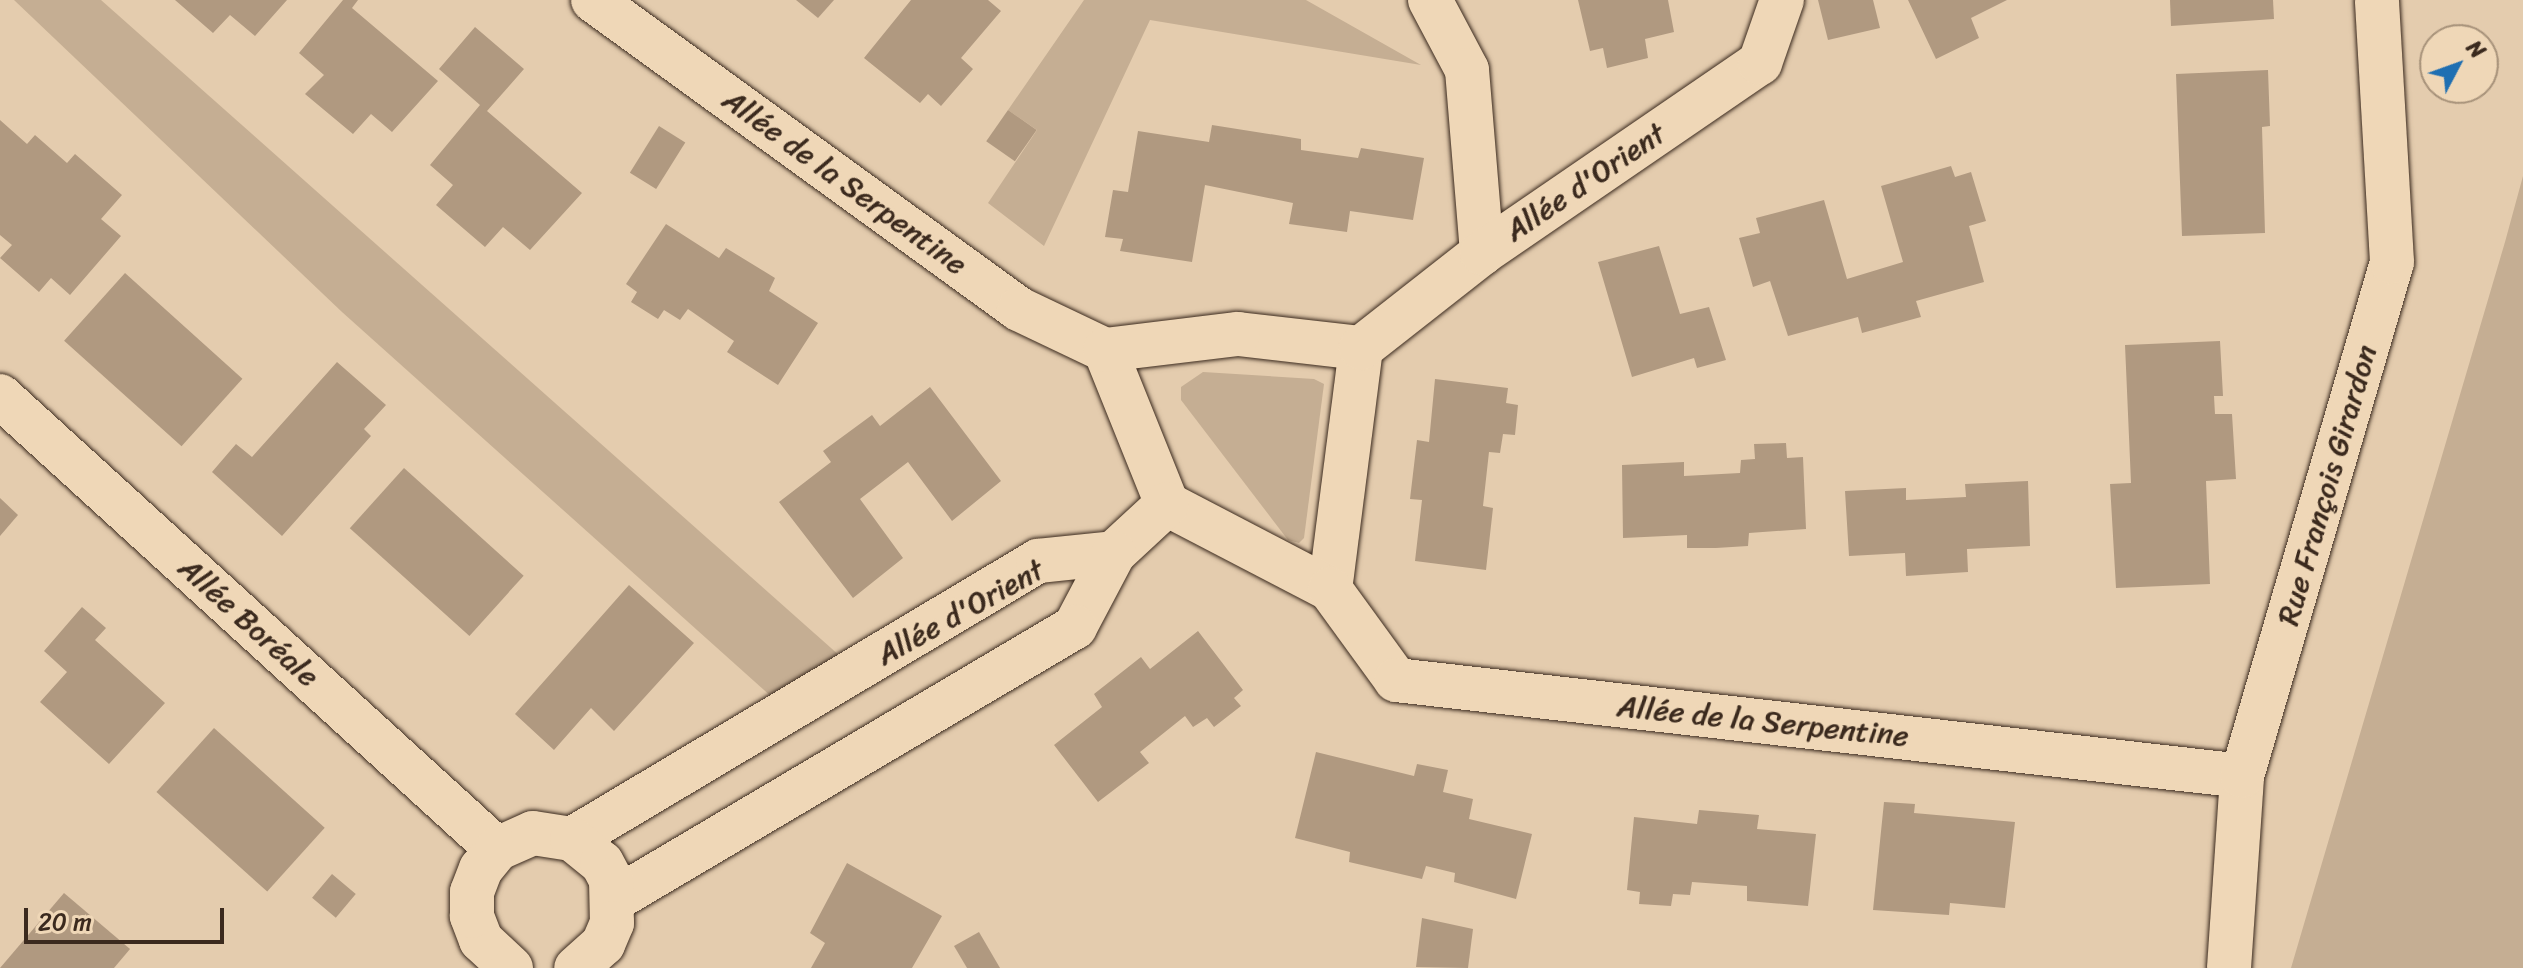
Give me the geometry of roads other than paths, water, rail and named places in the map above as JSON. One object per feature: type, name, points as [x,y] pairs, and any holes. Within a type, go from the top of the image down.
[{"type":"street","name":"Allée de la Serpentine","points":[[593,0],[1019,309],[1105,350]]},
{"type":"street","points":[[1430,0],[1467,70],[1482,253]]},
{"type":"street","name":"Allée d'Orient","points":[[1361,348],[1482,253],[1760,63],[1782,0]]},
{"type":"street","name":"Rue François Girardon","points":[[2229,968],[2242,776],[2392,262],[2377,0]]},
{"type":"street","points":[[1238,334],[1361,348],[1330,589],[1167,504],[1105,350],[1238,334]]},
{"type":"street","name":"Allée Boréale","points":[[0,396],[497,849]]},
{"type":"street","points":[[1114,553],[1167,504]]},
{"type":"street","name":"Allée d'Orient","points":[[572,839],[1038,561],[1114,553]]},
{"type":"street","name":"Allée d'Orient","points":[[615,899],[1075,627],[1114,553]]},
{"type":"street","name":"Allée de la Serpentine","points":[[1330,589],[1396,680],[2242,776]]},
{"type":"street","points":[[511,968],[481,940],[472,916],[481,869],[497,849],[533,833],[572,839],[602,863],[615,899],[603,944],[576,968]]}]
